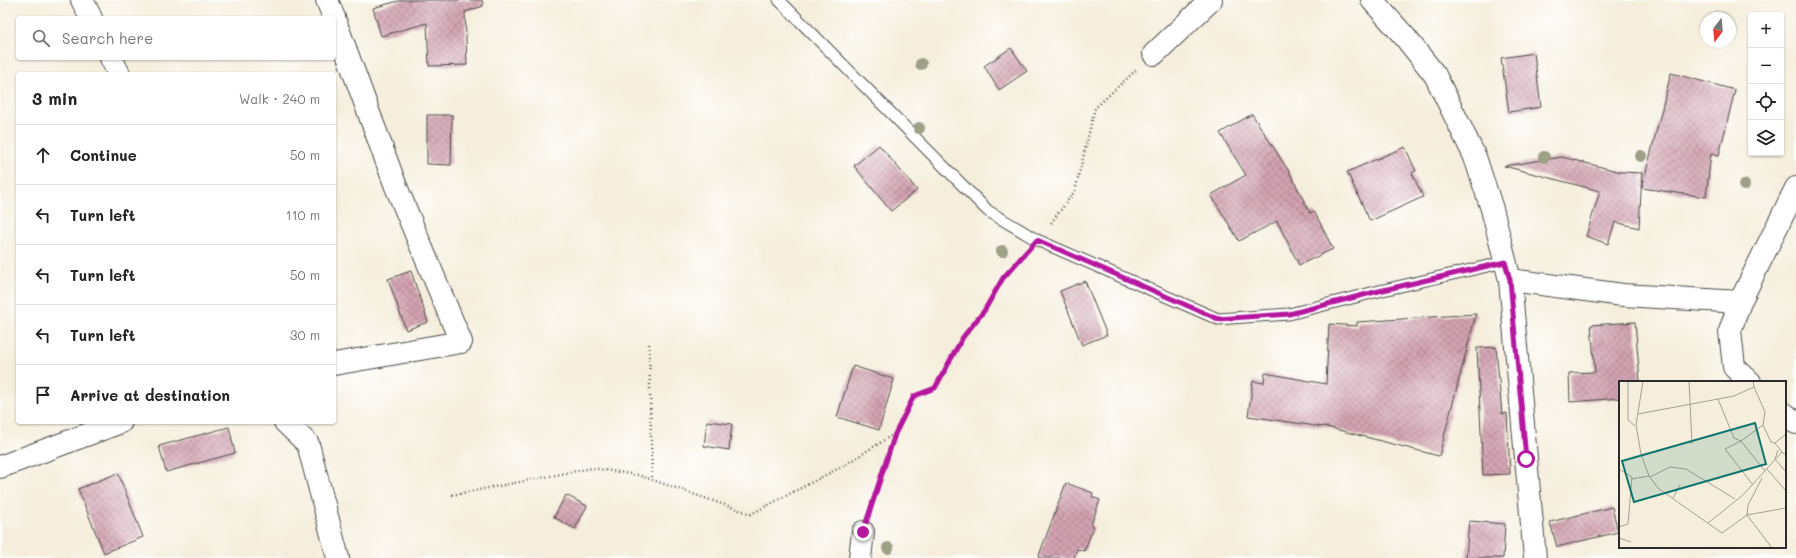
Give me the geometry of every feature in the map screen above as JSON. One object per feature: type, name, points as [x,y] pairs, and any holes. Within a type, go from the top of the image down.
[{"type":"street","points":[[82,0],[90,16]]},
{"type":"street","points":[[327,0],[333,16]]},
{"type":"street","points":[[1154,54],[1211,0]]},
{"type":"street","points":[[1372,0],[1405,37],[1435,75],[1475,157],[1492,209],[1508,271],[1534,558]]},
{"type":"street","points":[[336,23],[395,184],[461,342],[336,364]]},
{"type":"street","points":[[112,60],[118,72]]},
{"type":"street","points":[[1749,381],[1734,367],[1730,331],[1740,302],[1796,188]]},
{"type":"street","points":[[1508,271],[1623,295],[1740,302]]},
{"type":"street","points":[[1786,415],[1796,423]]},
{"type":"street","points":[[0,467],[116,424]]},
{"type":"street","points":[[287,424],[308,444],[338,558]]},
{"type":"street","points":[[860,558],[863,532]]},
{"type":"lane","points":[[779,0],[988,211],[1037,240],[1218,319],[1289,314],[1379,291],[1508,271]]},
{"type":"path","points":[[863,532],[895,434],[914,396],[935,388],[963,337],[984,311],[1003,278],[1037,240],[1075,191],[1095,108],[1154,54]]},
{"type":"path","points":[[649,344],[652,480]]},
{"type":"path","points":[[452,495],[592,468],[638,475],[751,514],[843,466],[895,434]]},
{"type":"building","points":[[402,0],[482,0],[483,6],[465,12],[467,65],[429,66],[427,23],[381,36],[373,8]]},
{"type":"building","points":[[1011,48],[1027,71],[999,90],[984,66]]},
{"type":"building","points":[[1534,53],[1541,107],[1509,112],[1501,58]]},
{"type":"building","points":[[1671,73],[1735,90],[1719,155],[1711,153],[1706,197],[1642,188]]},
{"type":"building","points":[[1252,114],[1290,173],[1310,213],[1314,211],[1333,249],[1299,265],[1277,221],[1239,241],[1211,195],[1246,175],[1220,133]]},
{"type":"building","points":[[427,115],[452,115],[451,165],[427,164]]},
{"type":"building","points":[[879,145],[917,190],[891,211],[854,166]]},
{"type":"building","points":[[1405,147],[1416,171],[1412,173],[1423,197],[1370,221],[1347,172]]},
{"type":"building","points":[[1562,157],[1621,172],[1642,173],[1639,228],[1615,222],[1608,244],[1586,236],[1600,191],[1504,166]]},
{"type":"building","points":[[411,271],[428,322],[406,330],[388,279]]},
{"type":"building","points":[[1085,281],[1107,335],[1082,345],[1060,291]]},
{"type":"building","points":[[1476,314],[1439,456],[1323,426],[1248,416],[1253,381],[1264,383],[1265,373],[1326,384],[1329,324],[1357,326],[1357,322]]},
{"type":"building","points":[[1635,322],[1640,381],[1619,381],[1619,398],[1570,402],[1569,373],[1595,372],[1591,325]]},
{"type":"building","points":[[1496,347],[1502,414],[1507,413],[1510,474],[1483,475],[1477,348]]},
{"type":"building","points":[[853,366],[894,379],[879,430],[837,417]]},
{"type":"building","points":[[707,421],[732,424],[729,450],[704,446]]},
{"type":"building","points":[[229,427],[235,453],[166,472],[159,446]]},
{"type":"building","points":[[118,473],[143,537],[104,553],[78,489]]},
{"type":"building","points":[[1066,483],[1093,493],[1092,497],[1100,500],[1091,525],[1094,527],[1084,551],[1077,549],[1074,558],[1038,558]]},
{"type":"building","points":[[566,495],[587,506],[575,529],[554,517]]},
{"type":"building","points":[[1612,507],[1618,532],[1557,547],[1550,522]]},
{"type":"building","points":[[1469,521],[1505,524],[1503,558],[1466,558]]},
{"type":"route","points":[[863,532],[895,434],[914,396],[935,388],[963,337],[984,311],[1003,278],[1037,240],[1218,319],[1289,314],[1379,291],[1505,262],[1510,280],[1526,459]]}]
